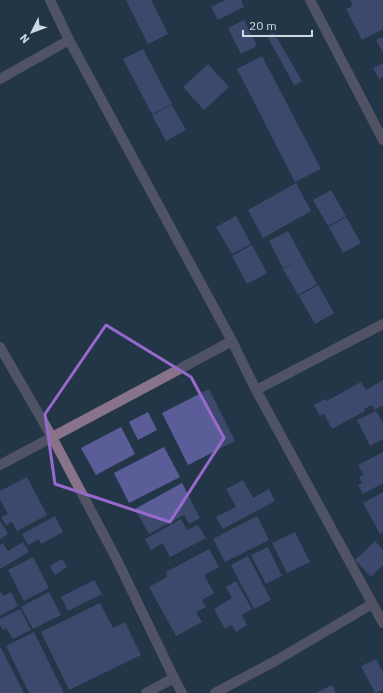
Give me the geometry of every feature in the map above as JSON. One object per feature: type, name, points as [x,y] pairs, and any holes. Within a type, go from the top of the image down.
[{"type":"street","points":[[50,0],[69,40],[232,340],[256,390],[383,623]]},
{"type":"street","points":[[310,0],[383,140]]},
{"type":"street","points":[[0,79],[69,40]]},
{"type":"street","points":[[256,390],[383,324]]},
{"type":"street","points":[[0,465],[232,340]]},
{"type":"street","points":[[0,347],[52,437],[116,558],[182,693]]},
{"type":"street","points":[[215,693],[277,660],[372,604]]},
{"type":"street","points":[[146,693],[174,678]]},
{"type":"highlighted area","points":[[106,325],[191,377],[224,438],[170,522],[55,484],[45,414]]},
{"type":"building","points":[[126,0],[151,0],[168,34],[148,44]]},
{"type":"building","points":[[225,0],[241,0],[244,7],[218,20],[211,7]]},
{"type":"building","points":[[350,0],[383,0],[383,29],[362,40],[346,9],[353,6]]},
{"type":"building","points":[[244,20],[257,46],[241,54],[228,28]]},
{"type":"building","points":[[274,33],[302,81],[294,85],[267,36]]},
{"type":"building","points":[[383,37],[383,53],[376,40]]},
{"type":"building","points":[[143,49],[172,104],[152,114],[123,59]]},
{"type":"building","points":[[262,56],[321,169],[295,182],[237,69]]},
{"type":"building","points":[[383,63],[383,77],[379,79],[373,68]]},
{"type":"building","points":[[208,64],[229,87],[204,110],[183,87]]},
{"type":"building","points":[[172,105],[186,130],[166,141],[152,115]]},
{"type":"building","points":[[296,183],[311,211],[263,238],[248,210]]},
{"type":"building","points":[[331,190],[346,216],[328,226],[313,200]]},
{"type":"building","points":[[236,216],[251,244],[232,254],[216,227]]},
{"type":"building","points":[[346,217],[361,243],[343,253],[329,227]]},
{"type":"building","points":[[288,231],[317,284],[298,295],[283,269],[294,263],[283,268],[269,241]]},
{"type":"building","points":[[252,245],[267,273],[247,284],[232,256]]},
{"type":"building","points":[[318,285],[334,313],[315,324],[299,296]]},
{"type":"building","points":[[383,380],[383,408],[382,406],[374,410],[372,405],[364,409],[365,411],[332,429],[324,414],[320,416],[314,405],[325,399],[327,401],[361,382],[366,390]]},
{"type":"building","points":[[209,389],[235,441],[188,465],[162,413]]},
{"type":"building","points":[[376,411],[383,423],[383,439],[370,446],[357,420]]},
{"type":"building","points":[[148,412],[157,430],[138,440],[129,422]]},
{"type":"building","points":[[121,427],[135,454],[96,475],[81,448]]},
{"type":"building","points":[[164,447],[180,477],[129,503],[114,473]]},
{"type":"building","points":[[383,452],[383,483],[363,494],[358,485],[362,483],[359,477],[364,475],[358,465]]},
{"type":"building","points":[[27,477],[47,515],[17,531],[12,522],[6,525],[1,517],[8,514],[0,500],[0,491]]},
{"type":"building","points":[[243,480],[253,498],[269,489],[275,501],[223,529],[216,517],[236,507],[226,489]]},
{"type":"building","points":[[182,483],[200,518],[189,524],[184,515],[149,534],[135,509]]},
{"type":"building","points":[[383,492],[383,532],[380,534],[363,503]]},
{"type":"building","points":[[55,516],[63,532],[41,544],[39,539],[28,545],[22,534]]},
{"type":"building","points":[[257,516],[269,540],[225,562],[213,539]]},
{"type":"building","points":[[181,519],[187,530],[198,525],[206,538],[170,557],[163,543],[151,550],[145,539]]},
{"type":"building","points":[[0,521],[8,534],[0,539]]},
{"type":"building","points":[[295,532],[310,562],[287,573],[272,543]]},
{"type":"building","points":[[375,541],[383,550],[383,565],[371,577],[355,560]]},
{"type":"building","points":[[23,542],[29,552],[0,569],[0,545],[3,543],[8,551]]},
{"type":"building","points":[[268,547],[282,576],[266,584],[251,555]]},
{"type":"building","points":[[209,549],[219,567],[204,575],[214,593],[202,600],[206,607],[196,612],[202,622],[176,636],[149,587],[167,577],[166,572]]},
{"type":"building","points":[[248,556],[271,600],[254,609],[231,565]]},
{"type":"building","points":[[33,557],[49,588],[24,601],[8,570]]},
{"type":"building","points":[[62,559],[67,567],[55,575],[50,566]]},
{"type":"building","points":[[94,580],[102,594],[68,611],[61,597]]},
{"type":"building","points":[[236,581],[252,609],[242,615],[247,625],[236,632],[232,625],[225,629],[214,609],[232,598],[226,587]]},
{"type":"building","points":[[0,591],[3,596],[11,592],[18,606],[0,616]]},
{"type":"building","points":[[49,592],[61,615],[33,629],[21,607]]},
{"type":"building","points":[[100,603],[113,628],[125,622],[141,655],[69,690],[41,632]]},
{"type":"building","points":[[20,609],[31,630],[13,639],[6,628],[3,630],[0,625],[0,619]]},
{"type":"building","points":[[34,632],[64,693],[29,693],[6,646]]},
{"type":"building","points":[[1,648],[24,693],[0,693]]},
{"type":"building","points":[[376,659],[383,672],[383,690],[375,693],[361,666]]},
{"type":"building","points":[[332,685],[336,693],[316,693]]}]
